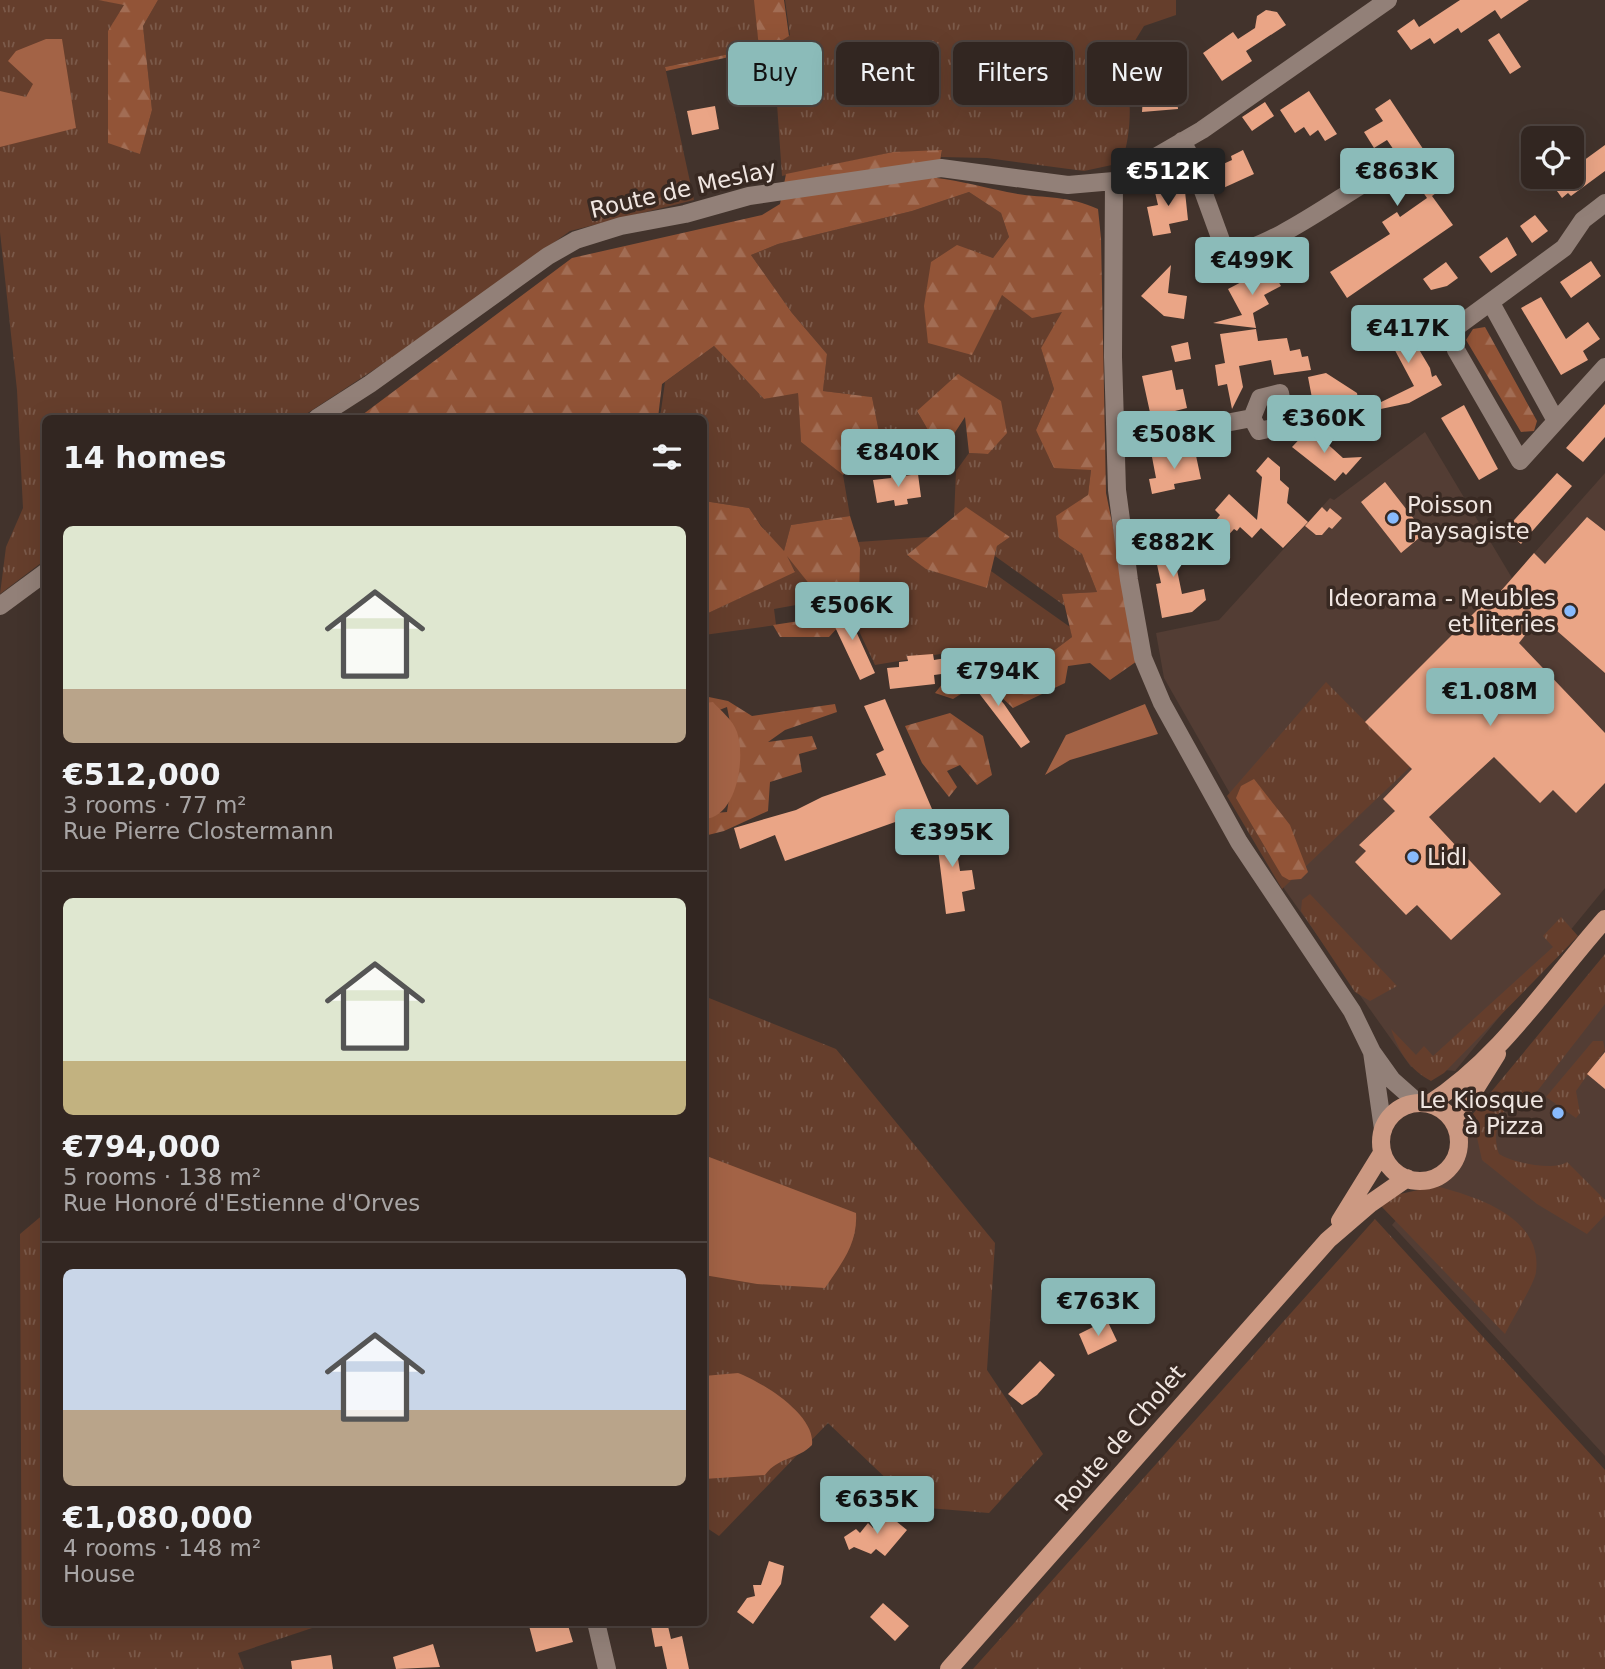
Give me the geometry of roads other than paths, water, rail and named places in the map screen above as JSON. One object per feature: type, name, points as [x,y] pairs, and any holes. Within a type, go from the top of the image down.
[{"type":"main road","points":[[1510,1033],[1443,1095],[1396,1111],[1383,1129],[1382,1153],[1391,1168],[1407,1178],[1426,1180],[1445,1171],[1458,1151],[1456,1127],[1476,1086],[1510,1033],[1605,919]]},
{"type":"main road","points":[[1423,1103],[1445,1112],[1456,1127]]},
{"type":"main road","name":"Route de Cholet","points":[[1328,1240],[1382,1153]]},
{"type":"main road","name":"Route de Cholet","points":[[949,1669],[1328,1240],[1371,1203],[1407,1178]]},
{"type":"street","points":[[1388,0],[1182,141],[1114,181],[1117,490],[1129,580],[1149,675],[1239,842],[1352,1011],[1372,1052],[1392,1080],[1423,1103]]},
{"type":"street","points":[[1182,141],[1191,158],[1226,254],[1241,253],[1375,177]]},
{"type":"street","name":"Route de Meslay","points":[[321,415],[561,247],[621,226],[685,214],[749,196],[941,168],[978,170],[1068,185],[1114,181]]},
{"type":"street","points":[[1605,203],[1583,220],[1563,248],[1455,328],[1452,338],[1456,350],[1520,461],[1605,367]]},
{"type":"street","points":[[1491,303],[1556,421]]},
{"type":"street","points":[[1116,444],[1252,418]]},
{"type":"street","points":[[6,601],[42,575]]},
{"type":"street","points":[[1372,1052],[1383,1129]]},
{"type":"street","points":[[597,1626],[607,1669]]},
{"type":"place","name":"Poisson Paysagiste","points":[[1393,518]]},
{"type":"place","name":"Ideorama - Meubles et literies","points":[[1570,611]]},
{"type":"place","name":"Lidl","points":[[1413,857]]},
{"type":"place","name":"Le Kiosque à Pizza","points":[[1558,1113]]}]
